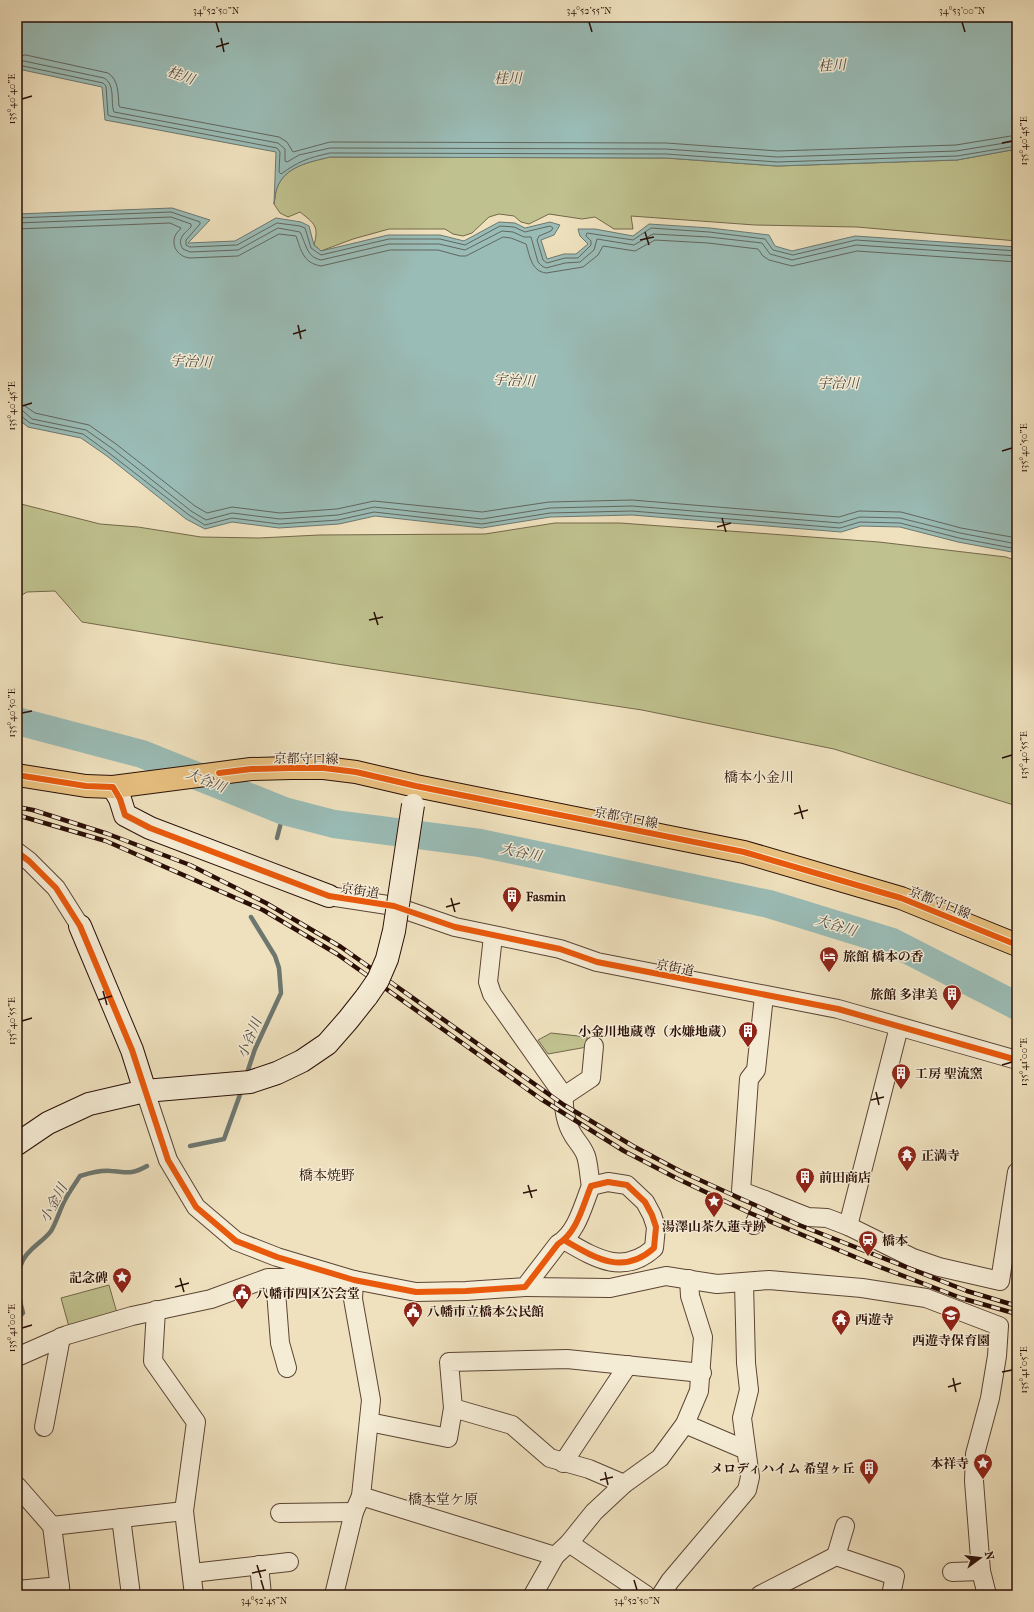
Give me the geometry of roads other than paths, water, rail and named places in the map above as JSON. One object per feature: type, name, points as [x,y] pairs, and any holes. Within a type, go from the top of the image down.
[{"type":"main road","name":"京都守口線","points":[[17,775],[86,786],[113,787],[219,773],[271,768],[324,768],[356,772],[415,796],[744,852],[901,898],[1017,945]]},
{"type":"street","points":[[113,787],[120,799],[125,815],[150,828],[329,896]]},
{"type":"street","points":[[17,1144],[48,1123],[89,1104],[145,1091],[250,1082],[277,1073],[302,1061],[327,1044],[367,996],[378,980],[387,959],[394,931],[415,796]]},
{"type":"street","points":[[17,852],[29,861],[56,888],[80,926],[132,1050],[168,1160],[196,1208],[236,1241],[277,1257],[354,1280],[416,1292],[466,1291],[525,1286],[610,1288],[666,1276],[717,1284],[769,1280],[862,1288],[926,1298],[999,1326],[997,1356],[990,1398],[975,1454],[974,1482],[981,1571],[987,1595]]},
{"type":"street","name":"京街道","points":[[329,896],[394,906],[455,927],[493,936],[560,948],[597,962],[764,996],[838,1009],[1017,1060]]},
{"type":"street","points":[[493,936],[488,982],[492,994],[564,1096],[564,1105],[569,1128],[579,1142],[586,1157],[590,1186],[574,1226],[525,1286]]},
{"type":"street","points":[[764,996],[756,1070],[749,1079],[741,1191],[808,1217],[827,1218],[848,1226],[913,1258],[932,1265],[1000,1281],[1013,1227],[1017,1172]]},
{"type":"street","points":[[848,1226],[899,1027]]},
{"type":"street","points":[[564,1096],[591,1078],[594,1046]]},
{"type":"street","points":[[564,1240],[593,1257],[614,1263],[628,1262],[645,1256],[654,1248],[656,1227],[645,1202],[627,1185],[608,1182],[590,1186]]},
{"type":"street","points":[[754,1226],[765,1200]]},
{"type":"street","points":[[17,1357],[61,1337],[132,1316],[211,1299],[268,1278],[354,1280]]},
{"type":"street","points":[[274,1278],[280,1343],[287,1368]]},
{"type":"street","points":[[533,1595],[555,1556],[569,1543],[594,1512],[624,1484],[660,1458],[685,1424],[699,1392],[702,1373],[703,1337],[690,1296],[689,1279]]},
{"type":"street","points":[[334,1595],[358,1504],[371,1400],[353,1299],[354,1280]]},
{"type":"street","points":[[661,1595],[670,1581],[747,1490],[750,1477],[742,1418],[749,1390],[746,1363],[744,1283]]},
{"type":"street","points":[[156,1310],[153,1361],[196,1422],[184,1511],[194,1595]]},
{"type":"street","points":[[44,1427],[61,1337]]},
{"type":"street","points":[[369,1422],[448,1438],[453,1408],[449,1362],[567,1359],[702,1373]]},
{"type":"street","points":[[563,1463],[628,1366]]},
{"type":"street","points":[[453,1408],[512,1425],[550,1458],[563,1463],[589,1469],[624,1484]]},
{"type":"street","points":[[685,1424],[746,1450]]},
{"type":"street","points":[[17,1486],[52,1526],[61,1591],[17,1590]]},
{"type":"street","points":[[280,1513],[358,1504],[555,1556]]},
{"type":"street","points":[[52,1526],[184,1511]]},
{"type":"street","points":[[121,1518],[130,1595]]},
{"type":"street","points":[[836,1556],[845,1526]]},
{"type":"street","points":[[569,1543],[646,1595]]},
{"type":"street","points":[[760,1595],[836,1556],[895,1576],[891,1595]]},
{"type":"street","points":[[192,1573],[289,1562]]},
{"type":"street","points":[[258,1565],[262,1595]]},
{"type":"street","points":[[952,1572],[981,1571]]},
{"type":"water","name":"桂川","points":[[17,17],[1017,17],[1017,149],[957,160],[777,166],[666,158],[330,157],[299,166],[286,175],[277,188],[274,204],[276,152],[105,120],[102,87],[23,70],[17,72]]},
{"type":"water","name":"宇治川","points":[[172,208],[210,220],[188,243],[235,241],[276,218],[301,222],[309,226],[314,245],[321,251],[388,235],[440,235],[464,241],[499,222],[515,223],[525,228],[550,222],[560,225],[554,235],[541,240],[547,259],[564,254],[576,254],[588,244],[580,236],[578,229],[595,229],[633,236],[649,224],[710,228],[769,235],[775,246],[792,251],[855,236],[1017,247],[1017,553],[958,542],[900,527],[861,526],[841,532],[632,515],[550,517],[482,528],[375,516],[339,524],[279,528],[232,522],[205,529],[186,519],[107,456],[81,438],[28,427],[17,418],[17,214]]},
{"type":"waterway","name":"大谷川","points":[[17,721],[142,754],[284,811],[334,824],[480,843],[769,904],[892,942],[1017,1006]]},
{"type":"waterway","name":"小金川","points":[[277,838],[284,811]]},
{"type":"waterway","name":"小谷川","points":[[246,1076],[255,1049],[281,993],[279,968],[275,956],[251,917]]},
{"type":"waterway","name":"小谷川","points":[[190,1146],[224,1139],[242,1089]]},
{"type":"waterway","name":"小金川","points":[[17,1319],[23,1313],[18,1288],[21,1264],[25,1256],[51,1231],[65,1200],[80,1176],[103,1171],[133,1172],[147,1166]]},
{"type":"railway","points":[[17,807],[33,810],[108,834],[190,865],[266,903],[341,947],[564,1105],[633,1146],[680,1171],[799,1225],[967,1291],[1017,1306]]},
{"type":"railway","points":[[17,815],[106,841],[263,910],[337,954],[541,1099],[624,1151],[678,1179],[750,1213],[867,1262],[961,1298],[1017,1314]]},
{"type":"place","name":"Fasmin","points":[[512,913]]},
{"type":"place","name":"旅館 橋本の香","points":[[829,973]]},
{"type":"place","name":"旅館 多津美","points":[[952,1011]]},
{"type":"place","name":"小金川地蔵尊（水嫌地蔵）","points":[[748,1048]]},
{"type":"place","name":"工房 聖流窯","points":[[901,1090]]},
{"type":"place","name":"正満寺","points":[[907,1172]]},
{"type":"place","name":"前田商店","points":[[805,1194]]},
{"type":"place","name":"湯澤山茶久蓮寺跡","points":[[714,1218]]},
{"type":"place","name":"橋本","points":[[868,1257]]},
{"type":"place","name":"記念碑","points":[[122,1294]]},
{"type":"place","name":"八幡市四区公会堂","points":[[242,1310]]},
{"type":"place","name":"八幡市立橋本公民館","points":[[413,1328]]},
{"type":"place","name":"西遊寺保育園","points":[[951,1332]]},
{"type":"place","name":"西遊寺","points":[[841,1336]]},
{"type":"place","name":"本祥寺","points":[[983,1480]]},
{"type":"place","name":"メロディハイム 希望ヶ丘","points":[[869,1485]]},
{"type":"district","name":"橋本小金川","points":[[759,777]]},
{"type":"district","name":"橋本焼野","points":[[327,1175]]},
{"type":"district","name":"橋本堂ケ原","points":[[443,1499]]}]
